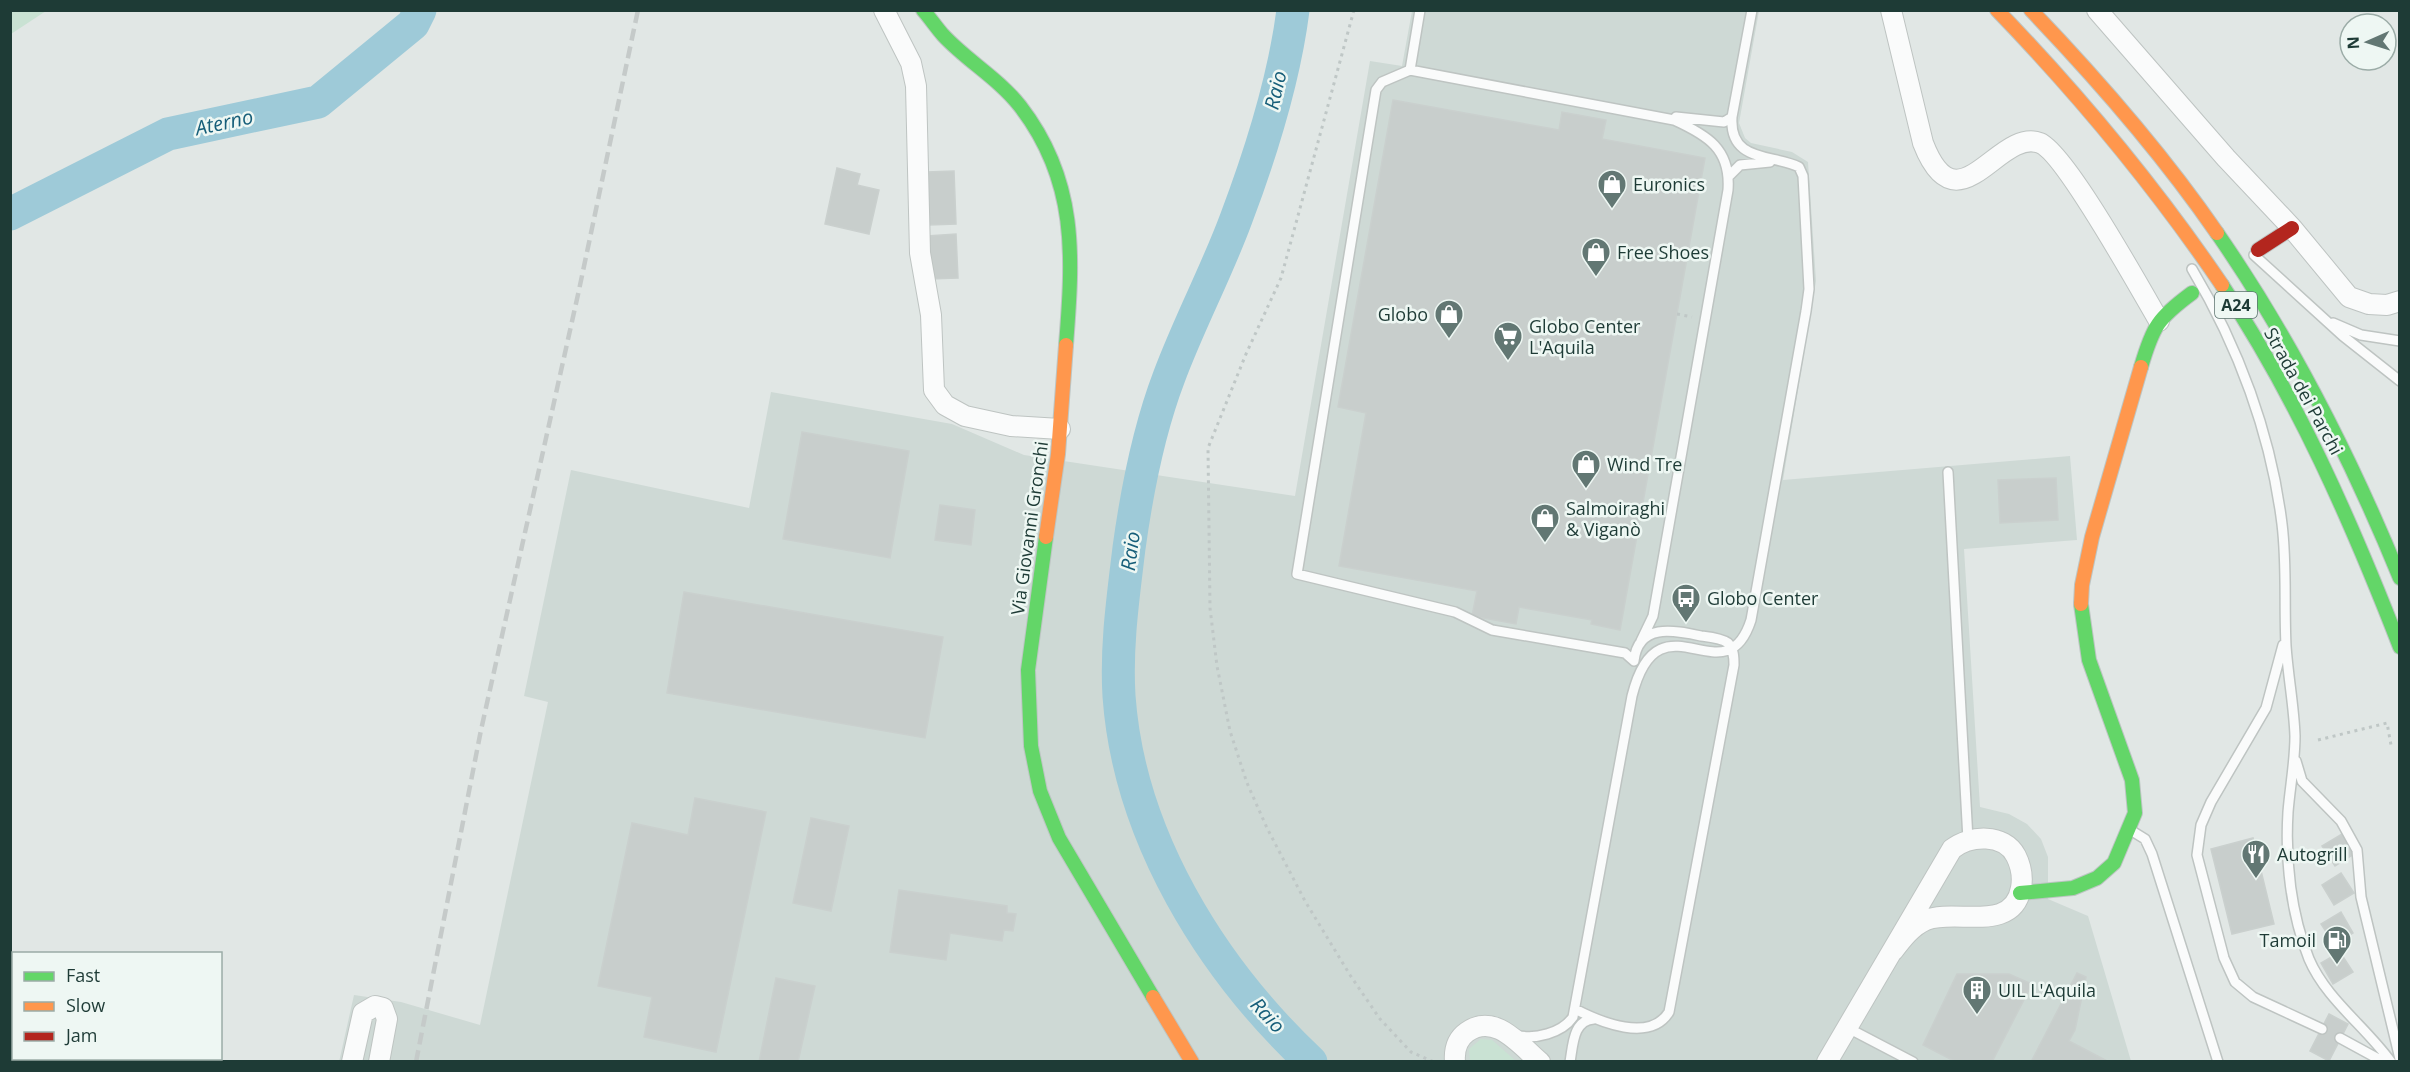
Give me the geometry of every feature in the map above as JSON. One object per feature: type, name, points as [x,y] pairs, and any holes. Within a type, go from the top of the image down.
[{"type":"main road","name":"Via Giovanni Gronchi","points":[[923,10],[944,36],[992,76],[1020,106],[1048,151],[1062,185],[1069,220],[1070,257],[1060,429],[1028,670],[1029,723],[1035,769],[1048,813],[1059,838],[1192,1062]]},
{"type":"main road","name":"Strada dei Parchi","points":[[1997,10],[2046,61],[2154,188],[2193,240],[2264,351],[2312,440],[2354,528],[2400,647]]},
{"type":"main road","name":"Strada dei Parchi","points":[[2031,10],[2132,121],[2173,173],[2243,272],[2278,328],[2341,443],[2400,578]]},
{"type":"main road","points":[[2252,247],[2292,228]]},
{"type":"main road","points":[[2020,893],[2073,888],[2097,878],[2114,863],[2130,830],[2135,813],[2132,780],[2089,660],[2081,615],[2082,585],[2091,537],[2145,351],[2159,321],[2192,293]]},
{"type":"street","points":[[884,10],[910,63],[916,86],[921,254],[931,315],[934,390],[945,405],[965,416],[1011,426],[1060,429]]},
{"type":"street","points":[[1891,10],[1923,143],[1938,172],[1947,176],[1965,178],[1973,175],[2016,144],[2037,142],[2047,147],[2073,181],[2159,321]]},
{"type":"street","points":[[2097,10],[2226,158],[2292,228],[2349,297],[2369,304],[2387,305],[2400,301]]},
{"type":"street","points":[[1827,1062],[1893,951],[1945,857],[1960,843],[1968,840],[1995,840],[2015,853],[2022,876],[2020,893],[2009,909],[1993,916],[1940,917],[1925,920],[1913,928],[1893,951]]},
{"type":"street","points":[[352,1062],[363,1013],[375,1006],[383,1008],[387,1019],[379,1062]]},
{"type":"street","points":[[1454,1060],[1459,1041],[1468,1030],[1487,1025],[1500,1028],[1540,1062]]},
{"type":"lane","points":[[1410,70],[1420,10]]},
{"type":"lane","points":[[1575,1010],[1594,1019],[1647,1028],[1659,1023],[1669,1012],[1734,665],[1751,620],[1809,289],[1803,176],[1799,167],[1752,153],[1739,145],[1733,133],[1732,117],[1752,10]]},
{"type":"lane","points":[[2038,10],[2072,38]]},
{"type":"lane","points":[[2046,61],[2097,139]]},
{"type":"lane","points":[[1634,661],[1625,653],[1486,628],[1448,610],[1297,574],[1376,90],[1382,82],[1410,70],[1653,114],[1724,122],[1732,117]]},
{"type":"lane","points":[[1570,1062],[1575,1033],[1575,1010],[1632,696],[1634,661],[1653,616],[1729,176],[1725,161],[1709,139],[1674,120],[1653,114]]},
{"type":"lane","points":[[1729,176],[1740,165],[1782,162]]},
{"type":"lane","points":[[2252,247],[2264,267],[2319,316],[2400,381]]},
{"type":"lane","points":[[2185,258],[2208,297],[2237,357],[2262,432],[2282,523],[2286,625],[2298,771],[2302,781],[2341,821],[2357,850],[2361,897],[2400,1059]]},
{"type":"lane","points":[[2319,316],[2361,335],[2400,341]]},
{"type":"lane","points":[[1948,472],[1968,840]]},
{"type":"lane","points":[[2286,625],[2279,666],[2266,708],[2211,802],[2201,825],[2197,855],[2224,958],[2235,982],[2262,1001],[2322,1029]]},
{"type":"lane","points":[[1641,641],[1657,632],[1680,632],[1723,640],[1732,648],[1734,665]]},
{"type":"lane","points":[[1632,696],[1645,660],[1661,647],[1718,652],[1732,648],[1742,640]]},
{"type":"lane","points":[[2295,747],[2288,810],[2288,859],[2305,947],[2324,984],[2391,1062]]},
{"type":"lane","points":[[2130,830],[2145,839],[2152,854],[2218,1062]]},
{"type":"lane","points":[[1500,1028],[1523,1037],[1543,1035],[1568,1024],[1575,1010]]},
{"type":"lane","points":[[1575,1033],[1582,1023],[1594,1019]]},
{"type":"lane","points":[[1846,1027],[1913,1062]]},
{"type":"lane","points":[[2340,1038],[2384,1062]]},
{"type":"path","points":[[1354,10],[1281,278],[1246,354],[1208,448],[1210,608],[1217,666],[1230,730],[1247,783],[1267,828],[1322,929],[1380,1019],[1411,1052],[1434,1062]]},
{"type":"path","points":[[2318,740],[2387,723],[2391,745]]},
{"type":"shaded area","points":[[1412,11],[1759,11],[1739,123],[1745,138],[1751,143],[1792,152],[1808,162],[1816,281],[1783,480],[2070,456],[2077,540],[1964,549],[1980,807],[2009,814],[2027,824],[2041,839],[2048,857],[2048,899],[2088,916],[2131,1061],[339,1062],[354,995],[401,1002],[480,1025],[548,702],[524,696],[571,470],[749,508],[771,392],[952,424],[1024,455],[1295,496],[1370,61],[1402,66]]},
{"type":"shaded area","points":[[10,974],[12,974],[12,1060],[129,1061],[11,1061]]},
{"type":"green space","points":[[11,10],[46,10],[46,11],[11,34]]},
{"type":"green space","points":[[1481,1039],[1492,1040],[1516,1061],[1470,1061],[1469,1049]]},
{"type":"building","name":"Globo Center L'Aquila","points":[[1393,100],[1559,130],[1562,112],[1606,120],[1602,139],[1705,158],[1620,630],[1591,624],[1592,620],[1519,607],[1516,624],[1472,616],[1477,591],[1339,566],[1366,413],[1338,407]]},
{"type":"building","points":[[837,168],[860,174],[857,185],[879,190],[869,234],[825,224]]},
{"type":"building","points":[[954,171],[956,224],[929,225],[927,172]]},
{"type":"building","points":[[956,234],[958,278],[929,279],[927,236]]},
{"type":"building","points":[[802,432],[909,451],[890,558],[783,539]]},
{"type":"building","points":[[2056,478],[2058,520],[2000,523],[1998,480]]},
{"type":"building","points":[[940,505],[975,510],[971,545],[935,540]]},
{"type":"building","points":[[684,592],[943,637],[925,738],[667,693]]},
{"type":"building","points":[[695,798],[766,812],[716,1052],[644,1037],[652,997],[598,986],[632,823],[688,835]]},
{"type":"building","points":[[811,818],[849,826],[831,911],[793,903]]},
{"type":"building","points":[[2342,834],[2354,854],[2335,866],[2322,846]]},
{"type":"building","points":[[2253,838],[2274,924],[2232,934],[2211,849]]},
{"type":"building","points":[[2341,873],[2354,893],[2334,905],[2322,885]]},
{"type":"building","points":[[899,890],[1007,906],[1007,913],[1016,914],[1013,931],[1004,930],[1002,941],[950,933],[946,960],[890,952]]},
{"type":"building","points":[[2341,912],[2353,933],[2334,944],[2321,924]]},
{"type":"building","points":[[2340,952],[2353,972],[2333,984],[2321,963]]},
{"type":"building","points":[[2077,973],[2086,977],[2075,1030],[2069,1041],[2109,1062],[2031,1062]]},
{"type":"building","name":"UIL L'Aquila","points":[[1957,974],[2009,974],[2032,984],[1992,1062],[1956,1062],[1923,1045]]},
{"type":"building","points":[[776,978],[815,986],[798,1062],[759,1062]]},
{"type":"building","points":[[2329,1014],[2348,1024],[2329,1061],[2310,1051]]},
{"type":"building","points":[[37,1060],[83,1060],[83,1062],[37,1062]]},
{"type":"waterway","name":"Aterno","points":[[10,214],[168,134],[318,102],[413,24],[420,10]]},
{"type":"waterway","name":"Raio","points":[[1293,10],[1278,90],[1254,168],[1228,239],[1169,377],[1149,440],[1129,548],[1118,677],[1126,748],[1139,799],[1158,849],[1181,896],[1209,942],[1240,985],[1274,1025],[1311,1062]]},
{"type":"railway","points":[[416,1062],[481,730],[579,290],[638,10]]},
{"type":"traffic: fast","points":[[923,10],[952,44],[1002,87],[1020,106],[1039,134],[1053,162],[1062,191],[1070,250],[1066,345]]},
{"type":"traffic: fast","points":[[2217,233],[2270,315],[2318,400],[2361,488],[2400,578]]},
{"type":"traffic: fast","points":[[2222,285],[2275,372],[2321,461],[2400,647]]},
{"type":"traffic: fast","points":[[2141,367],[2158,324],[2171,309],[2192,293]]},
{"type":"traffic: fast","points":[[1046,537],[1028,670],[1031,746],[1040,791],[1059,838],[1153,997]]},
{"type":"traffic: fast","points":[[2020,893],[2073,888],[2097,878],[2114,863],[2135,813],[2132,780],[2089,660],[2081,604]]},
{"type":"traffic: slow","points":[[1997,10],[2116,143],[2170,212],[2222,285]]},
{"type":"traffic: slow","points":[[2031,10],[2128,118],[2174,174],[2217,233]]},
{"type":"traffic: slow","points":[[1046,537],[1058,454],[1066,345]]},
{"type":"traffic: slow","points":[[2081,604],[2082,585],[2092,537],[2141,367]]},
{"type":"traffic: slow","points":[[1153,997],[1192,1062]]},
{"type":"traffic: jam","points":[[2258,250],[2292,228]]},
{"type":"place","name":"Euronics","points":[[1612,210]]},
{"type":"place","name":"Free Shoes","points":[[1596,278]]},
{"type":"place","name":"Globo","points":[[1449,340]]},
{"type":"place","name":"Globo Center L'Aquila","points":[[1508,362]]},
{"type":"place","name":"Wind Tre","points":[[1586,490]]},
{"type":"place","name":"Salmoiraghi & Viganò","points":[[1545,544]]},
{"type":"place","name":"Globo Center","points":[[1686,624]]},
{"type":"place","name":"Autogrill","points":[[2256,880]]},
{"type":"place","name":"Tamoil","points":[[2337,966]]},
{"type":"place","name":"UIL L'Aquila","points":[[1977,1016]]}]
